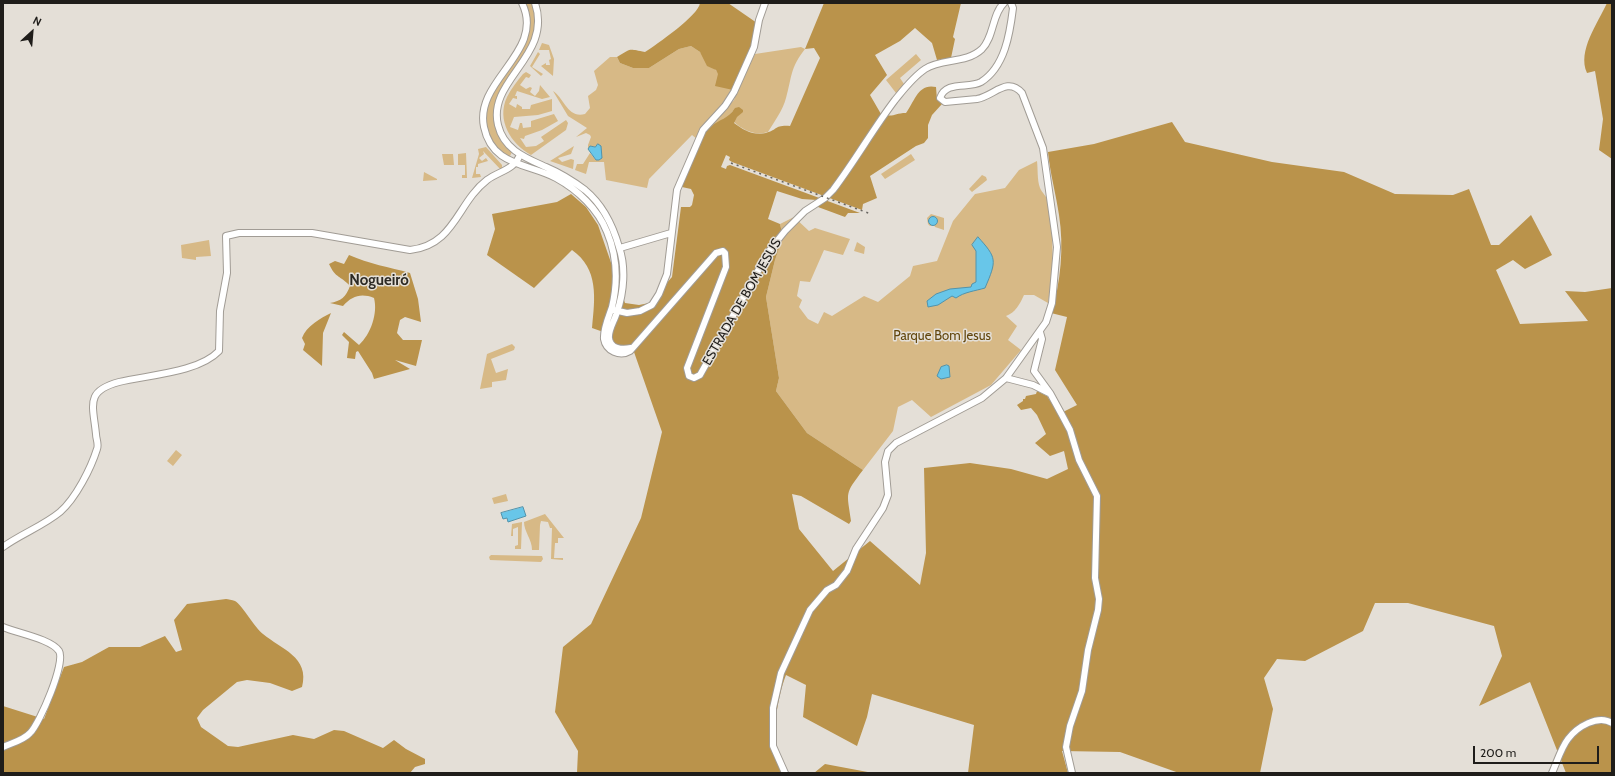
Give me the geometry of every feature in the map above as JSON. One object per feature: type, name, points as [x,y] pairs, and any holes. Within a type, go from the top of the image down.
[{"type":"main road","points":[[522,3],[527,25],[524,41],[490,94],[483,113],[486,136],[496,152],[508,165],[555,177],[585,199],[595,211],[607,232],[614,258],[615,289],[612,307],[604,332],[606,345],[612,351],[620,354],[627,352],[632,348]]},
{"type":"main road","points":[[534,3],[538,24],[536,37],[531,50],[502,93],[497,112],[500,130],[507,143],[517,153],[573,181],[589,194],[607,218],[620,248],[623,281],[618,311],[610,334],[610,342],[620,349],[632,348]]},
{"type":"main road","points":[[612,307],[618,311],[634,313],[652,305],[667,274],[677,190],[703,130],[725,106],[734,92],[754,47],[759,20],[765,3]]},
{"type":"main road","name":"ESTRADA DE BOM JESUS","points":[[632,348],[716,253],[723,251],[726,258],[726,267],[687,368],[691,378],[700,375],[760,266],[779,237],[805,211],[825,198],[833,190],[876,126],[916,76],[934,65],[965,59],[982,49],[989,37],[1000,8],[1004,3]]},
{"type":"main road","points":[[785,773],[773,746],[773,708],[781,674],[810,610],[827,590],[836,585],[847,571],[856,549],[883,508],[888,495],[885,462],[888,451],[896,443],[982,398],[1006,378],[1040,332],[1046,322],[1052,303],[1057,247],[1043,148],[1026,100],[1020,90],[1008,85],[977,99],[945,102],[940,98],[954,87],[981,82],[995,67],[1008,40],[1013,8],[1011,3]]},
{"type":"main road","points":[[3,547],[57,515],[67,504],[87,474],[98,446],[93,407],[96,392],[107,385],[194,366],[215,355],[219,351],[220,311],[227,273],[226,236],[239,234],[312,233],[410,250],[418,249],[428,245],[444,235],[479,188],[487,180],[508,165],[517,153]]},
{"type":"main road","points":[[614,258],[620,248],[671,233]]},
{"type":"main road","points":[[1040,332],[1042,339],[1034,371],[1050,393],[1070,430],[1079,460],[1098,496],[1095,578],[1099,599],[1098,610],[1088,650],[1082,691],[1070,726],[1066,747],[1072,773]]},
{"type":"main road","points":[[1006,378],[1033,385],[1050,393]]},
{"type":"main road","points":[[3,628],[54,646],[59,651],[61,662],[35,728],[29,735],[3,747]]},
{"type":"main road","points":[[1552,773],[1568,738],[1585,724],[1608,720],[1612,723]]},
{"type":"green space","points":[[525,3],[532,3],[536,21],[534,33],[526,56],[496,110],[505,144],[512,152],[509,158],[498,149],[493,142],[487,129],[485,116],[493,93],[522,50],[527,39],[529,21]]},
{"type":"green space","points":[[542,43],[549,45],[554,59],[553,76],[541,66],[546,63],[546,65],[550,65],[549,60],[551,59],[549,50],[539,50]]},
{"type":"green space","points":[[691,46],[700,52],[733,90],[697,139],[692,135],[649,179],[647,188],[606,180],[604,162],[589,162],[586,174],[575,170],[577,164],[583,164],[590,153],[596,160],[598,144],[595,147],[591,146],[588,149],[591,137],[590,135],[586,133],[576,137],[587,128],[568,116],[553,91],[574,114],[585,114],[590,108],[588,96],[596,90],[598,85],[594,71],[610,57],[617,57],[620,63],[633,68],[649,68],[679,49]]},
{"type":"green space","points":[[801,47],[805,49],[794,67],[785,102],[768,132],[755,133],[742,128],[734,122],[733,111],[726,119],[709,127],[734,100],[741,80],[755,54]]},
{"type":"green space","points":[[538,52],[540,54],[532,67],[543,74],[541,76],[530,66]]},
{"type":"green space","points":[[916,54],[921,60],[900,78],[904,84],[896,93],[886,80]]},
{"type":"green space","points":[[526,72],[531,75],[529,78],[526,77],[520,85],[526,89],[530,87],[532,88],[530,92],[535,96],[539,91],[540,85],[550,97],[542,99],[517,91],[515,96],[517,96],[517,99],[513,98],[509,104],[516,108],[517,104],[522,107],[522,109],[530,109],[531,105],[552,99],[552,111],[538,115],[514,117],[510,127],[518,130],[520,123],[522,123],[523,128],[531,127],[531,121],[554,114],[558,121],[542,130],[525,136],[524,139],[520,138],[526,147],[536,146],[544,141],[541,137],[566,120],[568,123],[566,130],[531,155],[517,145],[512,138],[504,123],[503,114],[507,97],[512,88]]},
{"type":"green space","points":[[574,146],[571,154],[558,158],[562,162],[571,159],[574,160],[573,169],[550,161]]},
{"type":"green space","points":[[486,147],[502,165],[502,171],[483,151],[484,154],[479,158],[482,161],[486,158],[488,161],[478,164],[478,167],[476,167],[476,174],[480,174],[481,177],[472,178],[479,154],[478,149]]},
{"type":"green space","points":[[466,153],[467,178],[462,178],[462,175],[465,175],[465,165],[458,165],[458,154]]},
{"type":"green space","points":[[442,154],[453,154],[454,165],[444,165]]},
{"type":"green space","points":[[911,154],[915,160],[885,179],[881,174]]},
{"type":"green space","name":"Parque Bom Jesus","points":[[1037,161],[1039,185],[1046,196],[1050,214],[1052,239],[1051,278],[1048,303],[1034,295],[1024,295],[1015,310],[1006,316],[1017,326],[1008,340],[1021,350],[991,385],[931,417],[912,400],[898,407],[893,431],[863,470],[807,433],[776,391],[779,378],[766,297],[775,260],[783,237],[780,224],[794,217],[809,231],[815,228],[850,239],[843,255],[824,250],[810,282],[800,281],[797,296],[802,300],[799,307],[808,319],[818,324],[824,312],[832,316],[864,296],[878,302],[910,276],[913,266],[937,261],[953,221],[975,194],[1005,188],[1019,170]]},
{"type":"green space","points":[[424,172],[437,179],[437,180],[423,181]]},
{"type":"green space","points":[[982,175],[986,177],[987,180],[972,192],[969,189]]},
{"type":"green space","points":[[931,214],[944,218],[944,230],[928,224],[927,218]]},
{"type":"green space","points":[[209,240],[211,256],[196,257],[196,260],[182,258],[181,245]]},
{"type":"green space","points":[[857,242],[865,247],[864,254],[854,251]]},
{"type":"green space","points":[[512,344],[515,347],[514,350],[491,359],[496,373],[508,369],[506,380],[492,382],[492,387],[480,389],[487,354]]},
{"type":"green space","points":[[176,450],[182,455],[173,466],[167,461]]},
{"type":"green space","points":[[506,494],[508,501],[494,504],[492,498]]},
{"type":"green space","points":[[545,514],[564,538],[558,538],[558,543],[555,543],[554,558],[563,558],[563,560],[551,559],[552,528],[550,528],[548,522],[541,521],[539,550],[532,550],[531,542],[525,529],[524,522]]},
{"type":"green space","points":[[522,522],[521,549],[515,549],[515,546],[518,545],[518,527],[513,529],[513,536],[511,536],[512,524]]},
{"type":"green space","points":[[491,555],[542,556],[543,559],[541,562],[490,560],[489,557]]},
{"type":"shaded area","points":[[700,3],[728,3],[757,23],[752,49],[733,90],[715,86],[718,74],[716,70],[707,66],[700,52],[691,46],[679,49],[649,68],[633,68],[620,63],[617,57],[626,52],[632,50],[645,52],[667,37],[693,15]]},
{"type":"shaded area","points":[[824,3],[961,3],[953,37],[955,39],[951,58],[937,60],[932,43],[915,28],[900,41],[875,55],[887,75],[870,95],[881,114],[891,115],[906,113],[921,90],[930,86],[936,87],[937,100],[942,104],[932,115],[928,125],[928,138],[924,143],[916,146],[870,176],[877,198],[863,204],[862,210],[732,162],[729,160],[730,157],[726,155],[721,167],[726,169],[727,166],[730,165],[860,213],[848,213],[845,217],[818,207],[817,200],[802,199],[777,191],[768,219],[780,224],[783,237],[775,260],[766,297],[779,378],[776,391],[807,433],[863,470],[848,494],[851,521],[849,524],[801,496],[792,494],[799,529],[833,571],[870,541],[920,585],[926,553],[924,468],[970,463],[1011,469],[1047,479],[1068,469],[1064,451],[1050,456],[1035,443],[1046,434],[1037,415],[1031,408],[1021,410],[1017,405],[1025,399],[1026,396],[1036,394],[1037,391],[1047,396],[1059,414],[1077,405],[1055,370],[1067,317],[1051,313],[1061,264],[1061,227],[1048,152],[1094,144],[1172,122],[1185,142],[1272,162],[1344,172],[1395,194],[1453,195],[1469,189],[1491,245],[1499,245],[1531,215],[1552,255],[1525,269],[1513,260],[1496,270],[1520,324],[1588,321],[1565,291],[1585,292],[1612,288],[1612,773],[1566,773],[1530,682],[1479,706],[1502,656],[1494,626],[1408,603],[1375,603],[1363,631],[1305,661],[1277,659],[1264,678],[1273,709],[1260,773],[1179,773],[1120,752],[1062,751],[1068,773],[968,773],[974,725],[872,694],[867,717],[857,746],[803,717],[806,685],[786,675],[777,709],[775,735],[778,751],[788,773],[577,773],[578,751],[555,712],[563,647],[591,624],[641,518],[662,432],[634,352],[626,346],[616,344],[612,335],[592,328],[594,306],[593,285],[587,266],[581,258],[572,250],[534,288],[487,255],[495,229],[492,214],[557,202],[571,194],[586,207],[598,225],[625,303],[639,305],[649,303],[672,277],[681,207],[690,207],[692,205],[694,195],[691,189],[682,187],[694,155],[706,131],[714,124],[727,117],[735,108],[739,107],[743,110],[743,112],[737,117],[734,123],[749,132],[762,134],[770,132],[781,126],[790,126],[820,58],[814,48],[805,49]]},
{"type":"shaded area","points":[[1607,3],[1612,3],[1612,159],[1599,150],[1603,119],[1595,71],[1587,73],[1585,64],[1585,56],[1590,37]]},
{"type":"shaded area","points":[[349,255],[410,273],[418,299],[421,322],[405,317],[400,320],[397,333],[403,340],[422,340],[416,366],[395,360],[410,369],[374,379],[372,373],[358,351],[356,352],[355,359],[347,358],[349,342],[342,335],[344,332],[359,345],[370,329],[375,310],[374,298],[369,296],[357,296],[343,306],[330,303],[343,298],[350,286],[336,275],[329,264],[335,261],[344,264]]},
{"type":"shaded area","points":[[331,313],[323,333],[322,366],[303,350],[305,344],[302,338],[310,326]]},
{"type":"shaded area","points":[[226,599],[235,601],[263,634],[285,649],[298,661],[302,668],[302,687],[292,691],[270,683],[247,680],[237,682],[203,710],[197,718],[201,727],[228,746],[238,747],[293,735],[314,739],[334,730],[344,731],[383,748],[394,740],[406,749],[425,759],[425,764],[415,767],[410,773],[3,773],[3,706],[44,719],[64,667],[82,662],[109,647],[140,647],[165,636],[176,652],[182,650],[174,620],[187,604]]},
{"type":"shaded area","points":[[825,764],[873,773],[814,773]]},
{"type":"water","points":[[598,144],[601,146],[602,158],[596,160],[588,149],[590,146],[595,147]]},
{"type":"water","points":[[933,216],[938,221],[933,226],[928,221]]},
{"type":"water","points":[[978,237],[989,250],[993,260],[992,271],[985,288],[966,293],[956,298],[952,296],[938,305],[928,307],[927,301],[936,294],[950,289],[971,287],[972,284],[976,282],[976,251],[972,245]]},
{"type":"water","points":[[947,365],[949,366],[950,377],[941,379],[937,376],[941,367]]},
{"type":"water","points":[[523,507],[526,516],[508,522],[507,518],[503,519],[501,513]]},
{"type":"railway","points":[[731,163],[871,214]]},
{"type":"district","name":"Nogueiró","points":[[379,281]]}]
